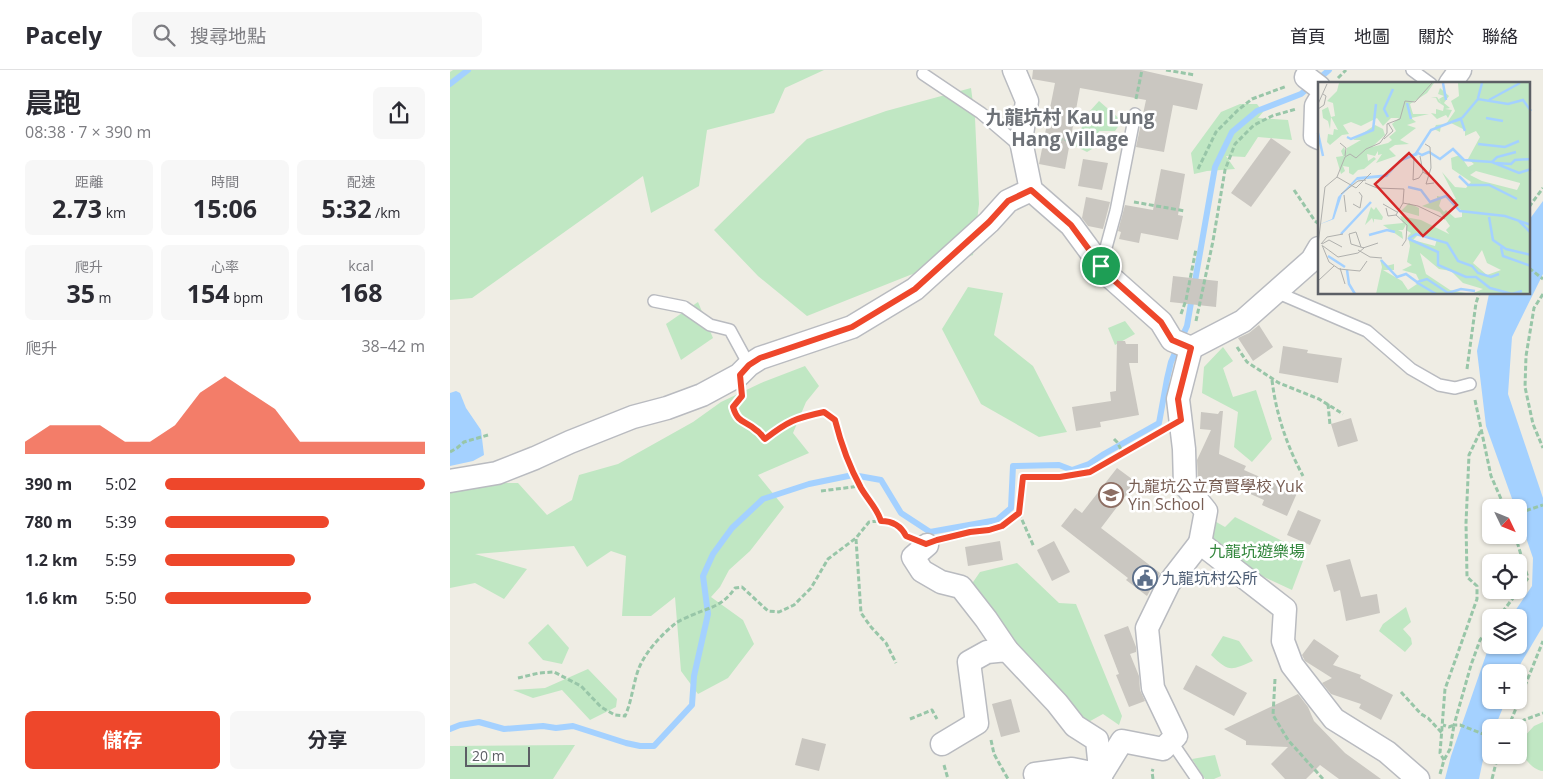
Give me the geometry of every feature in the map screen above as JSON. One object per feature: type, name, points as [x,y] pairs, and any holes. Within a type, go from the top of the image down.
[{"type":"street","points":[[1014,70],[1027,100],[1021,141],[1031,190],[1071,225],[1107,274],[1161,322],[1172,340],[1191,348]]},
{"type":"street","points":[[1451,82],[1460,70]]},
{"type":"street","points":[[1315,93],[1315,136],[1318,138]]},
{"type":"street","points":[[450,481],[497,473],[633,417],[667,408],[702,395],[744,370],[760,358],[852,327],[915,289],[989,222],[1008,201],[1031,190]]},
{"type":"street","points":[[1101,777],[1122,741],[1163,749],[1176,736],[1153,688],[1147,628],[1169,583],[1200,542],[1206,511],[1186,485],[1178,399],[1191,348],[1244,320],[1312,260],[1318,250]]},
{"type":"street","points":[[1200,542],[1285,609],[1284,641],[1292,665],[1334,720],[1387,752],[1418,779]]},
{"type":"street","points":[[926,544],[913,557],[922,571],[941,582],[961,586],[1007,650],[1057,703],[1075,726],[1097,740],[1101,777]]},
{"type":"street","points":[[942,744],[977,723],[969,662],[987,652],[1007,650]]},
{"type":"street","points":[[1035,774],[1072,769],[1101,777]]},
{"type":"lane","points":[[1412,70],[1428,82]]},
{"type":"lane","points":[[923,74],[982,113],[1023,149]]},
{"type":"lane","points":[[1101,266],[1119,199],[1135,114]]},
{"type":"lane","points":[[1276,292],[1367,331],[1411,369],[1439,385],[1455,388],[1470,384]]},
{"type":"lane","points":[[654,301],[684,307],[710,325],[730,330],[744,370]]},
{"type":"lane","points":[[1171,741],[1197,779]]},
{"type":"path","points":[[1135,114],[1139,107],[1136,100],[1142,70]]},
{"type":"path","points":[[1166,70],[1195,75]]},
{"type":"path","points":[[1198,169],[1216,132],[1252,99],[1315,93]]},
{"type":"path","points":[[1191,348],[1197,310],[1213,241],[1225,170],[1235,144],[1254,125],[1272,116],[1304,107],[1315,93]]},
{"type":"path","points":[[1050,137],[1128,151]]},
{"type":"path","points":[[1530,206],[1543,188]]},
{"type":"path","points":[[1294,190],[1318,223]]},
{"type":"path","points":[[1119,199],[1185,211]]},
{"type":"path","points":[[1530,269],[1543,279]]},
{"type":"path","points":[[1543,294],[1534,308],[1526,356],[1525,387],[1533,424],[1543,448]]},
{"type":"path","points":[[1479,295],[1467,368],[1491,476],[1501,499]]},
{"type":"path","points":[[1226,330],[1248,362],[1279,383],[1328,403],[1343,414]]},
{"type":"path","points":[[744,370],[742,396],[733,407],[736,416],[742,422],[756,429],[765,439],[782,426],[797,418],[824,412],[835,420],[850,467],[867,498],[878,511],[881,521]]},
{"type":"path","points":[[1272,379],[1284,433],[1303,476]]},
{"type":"path","points":[[1328,403],[1330,425]]},
{"type":"path","points":[[1034,547],[1019,513],[1023,477],[1060,477],[1090,472],[1181,420]]},
{"type":"path","points":[[1444,760],[1440,753],[1445,688],[1477,599],[1478,586],[1467,576],[1466,523],[1469,455],[1481,430]]},
{"type":"path","points":[[450,452],[464,442],[488,435]]},
{"type":"path","points":[[1114,439],[1122,452]]},
{"type":"path","points":[[821,491],[860,486]]},
{"type":"path","points":[[1528,510],[1543,505]]},
{"type":"path","points":[[518,678],[554,672],[581,686],[602,707],[615,716],[625,716],[640,666],[654,644],[677,622],[720,604],[736,588],[742,587],[768,611],[778,612],[794,605],[811,588],[828,559],[856,538],[869,522],[888,521],[902,528],[906,536],[926,544],[1002,526],[1019,513]]},
{"type":"path","points":[[856,538],[861,612],[871,627],[886,643],[896,663]]},
{"type":"path","points":[[1505,609],[1528,578],[1518,544]]},
{"type":"path","points":[[1438,779],[1444,760],[1450,750],[1454,725],[1470,665],[1482,637]]},
{"type":"path","points":[[1512,719],[1543,641]]},
{"type":"path","points":[[1285,647],[1276,663],[1273,715],[1288,740],[1323,779]]},
{"type":"path","points":[[1402,692],[1442,734]]},
{"type":"path","points":[[910,720],[932,710],[937,719]]},
{"type":"path","points":[[1527,719],[1543,713]]},
{"type":"path","points":[[1443,724],[1449,727],[1460,725],[1482,734]]},
{"type":"path","points":[[1492,779],[1496,764]]},
{"type":"green space","points":[[453,70],[824,70],[785,88],[774,113],[707,130],[699,186],[651,213],[643,176],[472,298],[450,300],[450,72]]},
{"type":"green space","points":[[971,88],[975,118],[979,204],[973,255],[910,275],[807,316],[758,276],[714,230],[807,139],[886,111]]},
{"type":"green space","points":[[1099,101],[1122,121],[1115,131],[1099,131],[1092,149],[1087,152],[1073,145],[1090,111]]},
{"type":"green space","points":[[1240,104],[1257,104],[1263,112],[1258,118],[1288,120],[1292,140],[1258,137],[1245,157],[1226,156],[1235,169],[1194,174],[1191,153],[1221,112]]},
{"type":"green space","points":[[968,287],[1003,293],[994,335],[1033,366],[1067,432],[1039,437],[981,404],[942,329]]},
{"type":"green space","points":[[698,302],[713,338],[681,360],[666,324]]},
{"type":"green space","points":[[1125,321],[1135,334],[1115,345],[1108,328]]},
{"type":"green space","points":[[1223,347],[1233,361],[1223,368],[1233,397],[1256,390],[1272,439],[1252,462],[1234,447],[1238,412],[1202,393],[1204,367]]},
{"type":"green space","points":[[805,366],[819,386],[806,402],[793,433],[809,453],[758,475],[784,507],[750,551],[729,570],[720,587],[711,597],[743,620],[754,644],[728,678],[698,694],[681,671],[675,597],[651,616],[622,616],[626,556],[611,551],[587,567],[574,546],[475,554],[527,569],[504,599],[475,583],[450,588],[450,483],[518,483],[547,515],[572,500],[579,475],[618,464],[693,422],[721,402],[761,383]]},
{"type":"green space","name":"九龍坑遊樂場","points":[[1235,517],[1306,553],[1292,590],[1245,568],[1205,531],[1211,519],[1225,527]]},
{"type":"green space","points":[[1017,563],[1059,603],[1076,604],[1122,716],[1119,725],[1103,714],[1083,725],[1015,652],[971,585],[980,572]]},
{"type":"green space","points":[[1406,607],[1411,622],[1403,629],[1411,638],[1412,644],[1405,652],[1379,631],[1383,624]]},
{"type":"green space","points":[[548,624],[569,648],[562,664],[543,660],[528,643]]},
{"type":"green space","points":[[1223,636],[1239,641],[1253,661],[1239,667],[1230,668],[1217,661],[1211,655]]},
{"type":"green space","points":[[588,669],[617,699],[616,707],[590,720],[562,690],[533,698],[513,690],[545,688]]},
{"type":"green space","points":[[1543,722],[1543,771],[1536,769],[1527,761],[1527,733],[1534,726]]},
{"type":"green space","points":[[575,745],[553,779],[450,779],[450,746]]},
{"type":"green space","points":[[1215,755],[1221,776],[1214,779],[1205,779],[1192,759]]},
{"type":"water","points":[[1543,201],[1543,274],[1512,337],[1508,394],[1543,498],[1543,626],[1527,653],[1527,609],[1516,609],[1523,599],[1527,599],[1527,593],[1532,586],[1533,558],[1528,543],[1528,499],[1512,499],[1486,426],[1477,351],[1489,295],[1530,295],[1530,219]]},
{"type":"water","points":[[456,391],[460,393],[466,408],[481,430],[484,455],[473,461],[450,466],[450,393]]},
{"type":"water","points":[[1486,654],[1526,654],[1521,664],[1483,664]]},
{"type":"water","points":[[1482,666],[1482,709],[1502,709],[1498,719],[1482,719],[1482,764],[1479,779],[1445,779]]},
{"type":"building","points":[[1033,70],[1141,70],[1203,84],[1197,110],[1173,105],[1164,152],[1136,147],[1146,100],[1080,88],[1065,169],[1039,164],[1055,83],[1032,79]]},
{"type":"building","points":[[1271,138],[1291,152],[1251,207],[1231,193]]},
{"type":"building","points":[[1083,159],[1108,163],[1102,190],[1078,186]]},
{"type":"building","points":[[1161,169],[1185,174],[1178,215],[1183,216],[1178,240],[1141,233],[1139,243],[1119,239],[1121,232],[1118,231],[1125,205],[1153,210]]},
{"type":"building","points":[[1086,197],[1110,202],[1103,229],[1088,226],[1082,218]]},
{"type":"building","points":[[1173,276],[1218,281],[1216,307],[1170,302]]},
{"type":"building","points":[[1259,325],[1273,347],[1253,361],[1238,338],[1249,333]]},
{"type":"building","points":[[1117,341],[1125,341],[1126,344],[1138,344],[1138,363],[1129,363],[1139,415],[1100,422],[1101,427],[1076,431],[1072,407],[1111,401],[1110,392],[1116,391]]},
{"type":"building","points":[[1283,346],[1308,350],[1307,353],[1342,358],[1338,383],[1279,373]]},
{"type":"building","points":[[1220,411],[1223,411],[1219,454],[1246,466],[1244,470],[1297,493],[1287,516],[1262,505],[1264,500],[1219,480],[1216,487],[1198,479],[1197,460],[1211,430],[1200,429],[1201,412],[1218,414]]},
{"type":"building","points":[[1351,418],[1358,441],[1338,447],[1331,424]]},
{"type":"building","points":[[1117,468],[1136,482],[1101,528],[1160,573],[1147,596],[1126,580],[1128,578],[1061,526],[1075,508],[1082,513]]},
{"type":"building","points":[[1298,510],[1321,520],[1310,545],[1287,535]]},
{"type":"building","points":[[1000,541],[1003,560],[968,566],[965,547]]},
{"type":"building","points":[[1054,541],[1070,572],[1052,581],[1037,550]]},
{"type":"building","points":[[1350,559],[1361,597],[1377,594],[1380,613],[1346,621],[1340,590],[1334,592],[1326,565]]},
{"type":"building","points":[[1128,626],[1136,647],[1136,652],[1130,654],[1139,676],[1140,690],[1145,701],[1129,707],[1116,675],[1119,674],[1104,635]]},
{"type":"building","points":[[1314,639],[1339,656],[1333,665],[1361,675],[1360,678],[1393,695],[1381,720],[1359,708],[1361,704],[1331,694],[1322,683],[1332,678],[1305,661],[1302,655]]},
{"type":"building","points":[[1196,665],[1247,693],[1234,716],[1183,689]]},
{"type":"building","points":[[1298,694],[1308,707],[1314,721],[1345,753],[1381,779],[1339,779],[1320,765],[1306,779],[1285,779],[1271,764],[1288,747],[1246,745],[1246,741],[1224,729]]},
{"type":"building","points":[[1011,699],[1020,732],[1001,737],[992,704]]},
{"type":"building","points":[[802,738],[826,744],[819,771],[795,765]]},
{"type":"waterway","points":[[450,84],[468,70]]},
{"type":"waterway","points":[[1194,287],[1215,167],[1232,132],[1257,111],[1301,94],[1329,70]]},
{"type":"waterway","points":[[450,729],[460,725],[479,722],[504,729],[573,726],[626,743],[654,746],[692,705],[694,676],[708,614],[703,576],[713,554],[732,528],[763,499],[809,484],[853,475],[881,480],[901,513],[930,532],[997,520],[1011,508],[1013,466],[1059,465],[1072,470],[1089,464],[1159,423],[1171,362],[1187,326],[1192,297]]},
{"type":"place","name":"九龍坑公立育賢學校 Yuk Yin School","points":[[1111,495]]},
{"type":"place","name":"九龍坑村公所","points":[[1145,578]]},
{"type":"district","name":"九龍坑村 Kau Lung Hang Village","points":[[1070,128]]},
{"type":"route","points":[[1031,190],[1071,225],[1101,266],[1107,274],[1161,322],[1172,340],[1191,348],[1178,399],[1181,420],[1090,472],[1060,477],[1023,477],[1019,513],[1002,526],[989,530],[970,532],[926,544],[906,536],[902,528],[888,521],[881,521],[878,511],[867,498],[850,467],[835,420],[824,412],[797,418],[782,426],[765,439],[756,429],[742,422],[736,416],[733,407],[742,396],[740,375],[749,365],[760,358],[852,327],[915,289],[989,222],[1008,201],[1031,190]]}]
